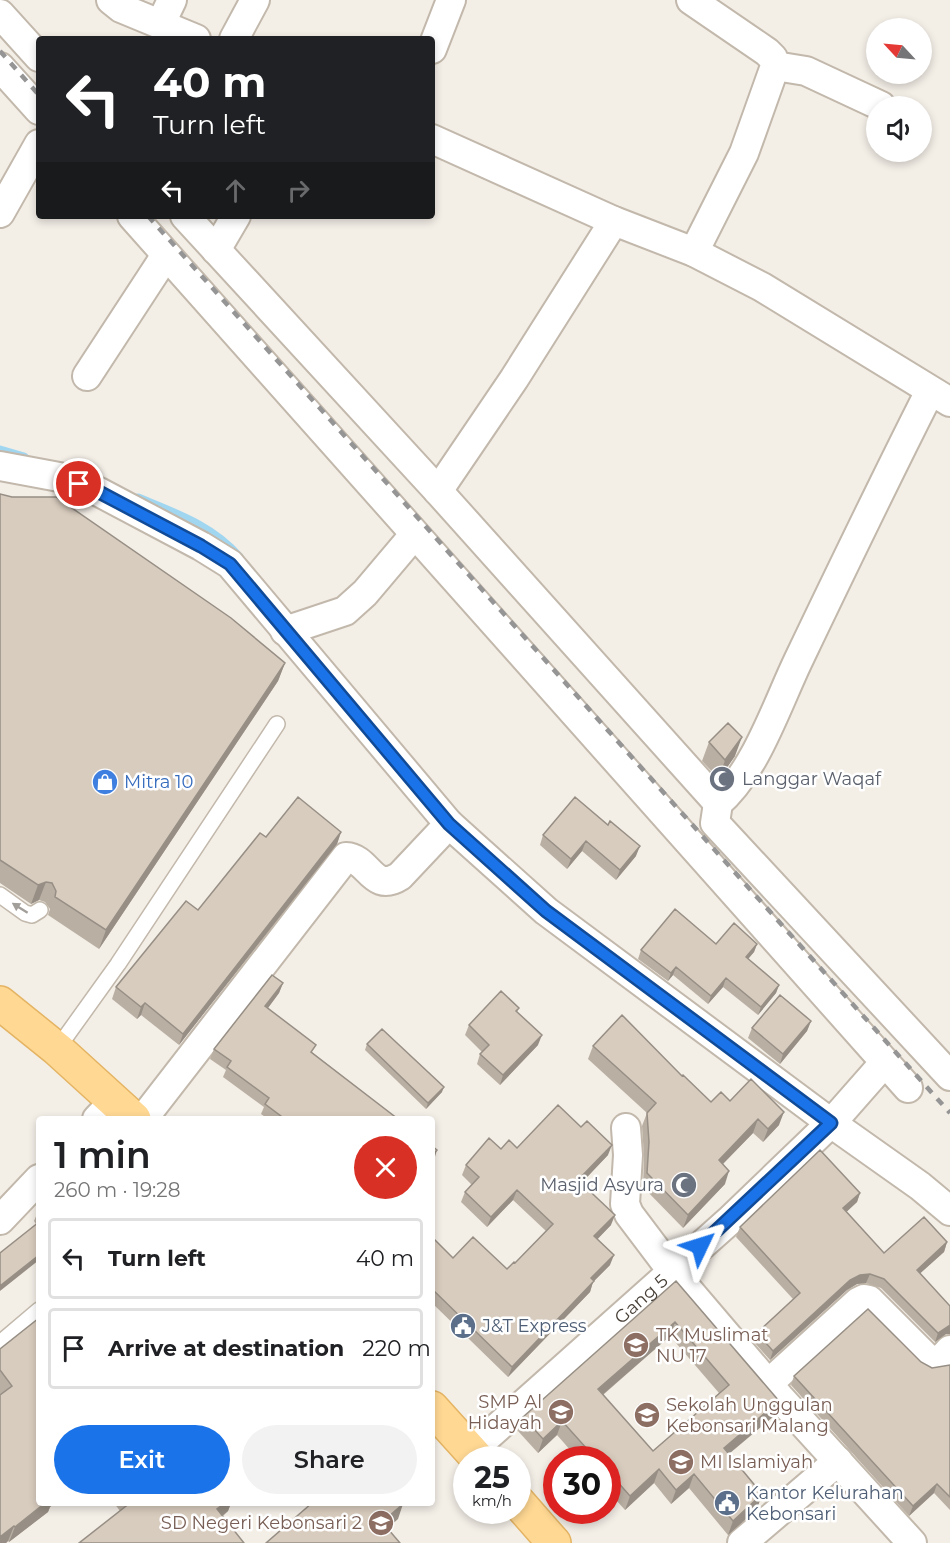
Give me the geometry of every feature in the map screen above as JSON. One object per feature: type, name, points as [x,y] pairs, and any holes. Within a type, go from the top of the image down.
[{"type":"main road","points":[[0,1003],[57,1049],[115,1113]]},
{"type":"main road","points":[[435,1411],[467,1446]]},
{"type":"main road","points":[[531,1517],[554,1543]]},
{"type":"street","points":[[111,0],[121,8],[167,12],[193,36]]},
{"type":"street","points":[[236,36],[255,0]]},
{"type":"street","points":[[435,41],[451,0]]},
{"type":"street","points":[[691,0],[767,52],[773,58],[775,66],[744,153],[694,252]]},
{"type":"street","points":[[0,14],[36,54]]},
{"type":"street","points":[[775,66],[806,71],[866,99]]},
{"type":"street","points":[[0,67],[36,107]]},
{"type":"street","points":[[435,141],[614,220],[694,252],[762,287],[940,397],[873,502],[763,738],[739,782],[718,803],[715,823],[950,1076]]},
{"type":"street","points":[[0,213],[36,149]]},
{"type":"street","points":[[135,219],[908,1088]]},
{"type":"street","points":[[188,219],[438,490],[718,803]]},
{"type":"street","points":[[216,249],[234,219]]},
{"type":"street","points":[[438,490],[514,380],[614,220]]},
{"type":"street","points":[[87,376],[166,255]]},
{"type":"street","points":[[0,466],[59,477],[99,492],[201,546],[230,564],[294,628],[449,824],[546,911],[836,1117],[950,1211]]},
{"type":"street","points":[[294,628],[345,611],[365,593],[414,535]]},
{"type":"street","points":[[145,1116],[346,857],[353,858],[379,880],[391,881],[400,876],[449,824]]},
{"type":"street","name":"Gang 5","points":[[485,1446],[672,1270],[729,1221],[836,1117],[885,1062]]},
{"type":"street","points":[[626,1128],[628,1155],[625,1203],[629,1214],[672,1270],[768,1384],[838,1461],[902,1539]]},
{"type":"street","points":[[0,1220],[36,1182]]},
{"type":"street","points":[[768,1384],[864,1299],[869,1300],[929,1360],[933,1362],[940,1360],[950,1350]]},
{"type":"street","points":[[742,1543],[838,1461]]},
{"type":"lane","points":[[57,1049],[118,964],[277,724]]},
{"type":"lane","points":[[0,895],[25,913],[32,915],[40,910]]},
{"type":"lane","points":[[0,1343],[36,1313]]},
{"type":"building","name":"Mitra 10","points":[[0,494],[12,497],[56,497],[231,618],[285,663],[106,930],[55,897],[56,891],[52,883],[46,882],[38,885],[0,860]]},
{"type":"building","points":[[728,723],[742,737],[725,760],[709,742]]},
{"type":"building","points":[[298,797],[341,832],[183,1034],[145,1003],[141,1007],[116,987],[186,901],[198,910],[260,833],[266,837]]},
{"type":"building","points":[[575,797],[608,825],[610,821],[640,846],[620,870],[586,841],[571,859],[543,835]]},
{"type":"building","points":[[675,909],[716,944],[734,923],[757,944],[746,957],[779,985],[761,1007],[726,978],[711,996],[676,967],[671,973],[641,950]]},
{"type":"building","points":[[272,975],[283,983],[265,1006],[316,1045],[311,1052],[394,1116],[281,1116],[265,1104],[269,1098],[227,1067],[231,1061],[214,1049]]},
{"type":"building","points":[[501,991],[519,1008],[516,1011],[542,1035],[503,1075],[480,1054],[489,1045],[469,1025]]},
{"type":"building","points":[[780,995],[811,1021],[783,1054],[752,1028]]},
{"type":"building","points":[[622,1015],[711,1102],[721,1092],[730,1101],[751,1079],[784,1112],[768,1129],[758,1119],[719,1160],[729,1171],[688,1215],[647,1173],[649,1142],[647,1113],[656,1103],[593,1046]]},
{"type":"building","points":[[382,1029],[444,1087],[428,1103],[367,1044]]},
{"type":"building","points":[[558,1105],[581,1127],[587,1121],[612,1145],[578,1180],[615,1215],[594,1236],[614,1255],[591,1278],[594,1281],[512,1367],[435,1292],[435,1240],[453,1258],[473,1237],[507,1269],[553,1224],[517,1190],[491,1217],[465,1192],[479,1177],[466,1165],[489,1138],[501,1149],[509,1140],[517,1148]]},
{"type":"building","points":[[820,1150],[860,1193],[843,1208],[884,1253],[924,1217],[947,1242],[917,1270],[950,1306],[950,1325],[938,1333],[884,1279],[870,1274],[860,1275],[850,1280],[773,1351],[757,1333],[800,1293],[740,1227]]},
{"type":"building","points":[[36,1224],[36,1257],[0,1286],[0,1253]]},
{"type":"building","points":[[676,1281],[779,1401],[724,1448],[762,1494],[733,1521],[694,1474],[676,1490],[659,1469],[630,1496],[621,1486],[621,1446],[584,1446],[562,1421],[543,1439],[523,1417]],"holes":[[[675,1322],[729,1385],[653,1451],[598,1389]]]},
{"type":"building","points":[[868,1309],[921,1362],[932,1368],[950,1365],[950,1497],[937,1484],[913,1506],[794,1376]]},
{"type":"building","points":[[36,1320],[36,1506],[41,1506],[0,1537],[0,1395],[12,1386],[0,1370],[0,1349]]},
{"type":"building","points":[[126,1506],[221,1506],[217,1509],[244,1543],[79,1543]]},
{"type":"building","points":[[309,1506],[401,1506],[382,1522],[400,1543],[266,1543]]},
{"type":"waterway","points":[[0,450],[24,457]]},
{"type":"waterway","points":[[138,498],[205,529],[229,546],[239,557]]},
{"type":"railway","points":[[0,51],[36,92]]},
{"type":"railway","points":[[151,219],[950,1113]]},
{"type":"place","name":"Langgar Waqaf","points":[[722,779]]},
{"type":"place","name":"Mitra 10","points":[[105,782]]},
{"type":"place","name":"Masjid Asyura","points":[[684,1185]]},
{"type":"place","name":"J&T Express","points":[[463,1326]]},
{"type":"place","name":"TK Muslimat NU 17","points":[[636,1345]]},
{"type":"place","name":"SMP Al Hidayah","points":[[561,1412]]},
{"type":"place","name":"Sekolah Unggulan Kebonsari Malang","points":[[647,1415]]},
{"type":"place","name":"MI Islamiyah","points":[[681,1462]]},
{"type":"place","name":"Kantor Kelurahan Kebonsari","points":[[727,1503]]},
{"type":"place","name":"SD Negeri Kebonsari 2","points":[[381,1523]]},
{"type":"route","points":[[79,484],[99,492],[201,546],[230,564],[449,824],[546,911],[831,1123],[700,1246]]}]
